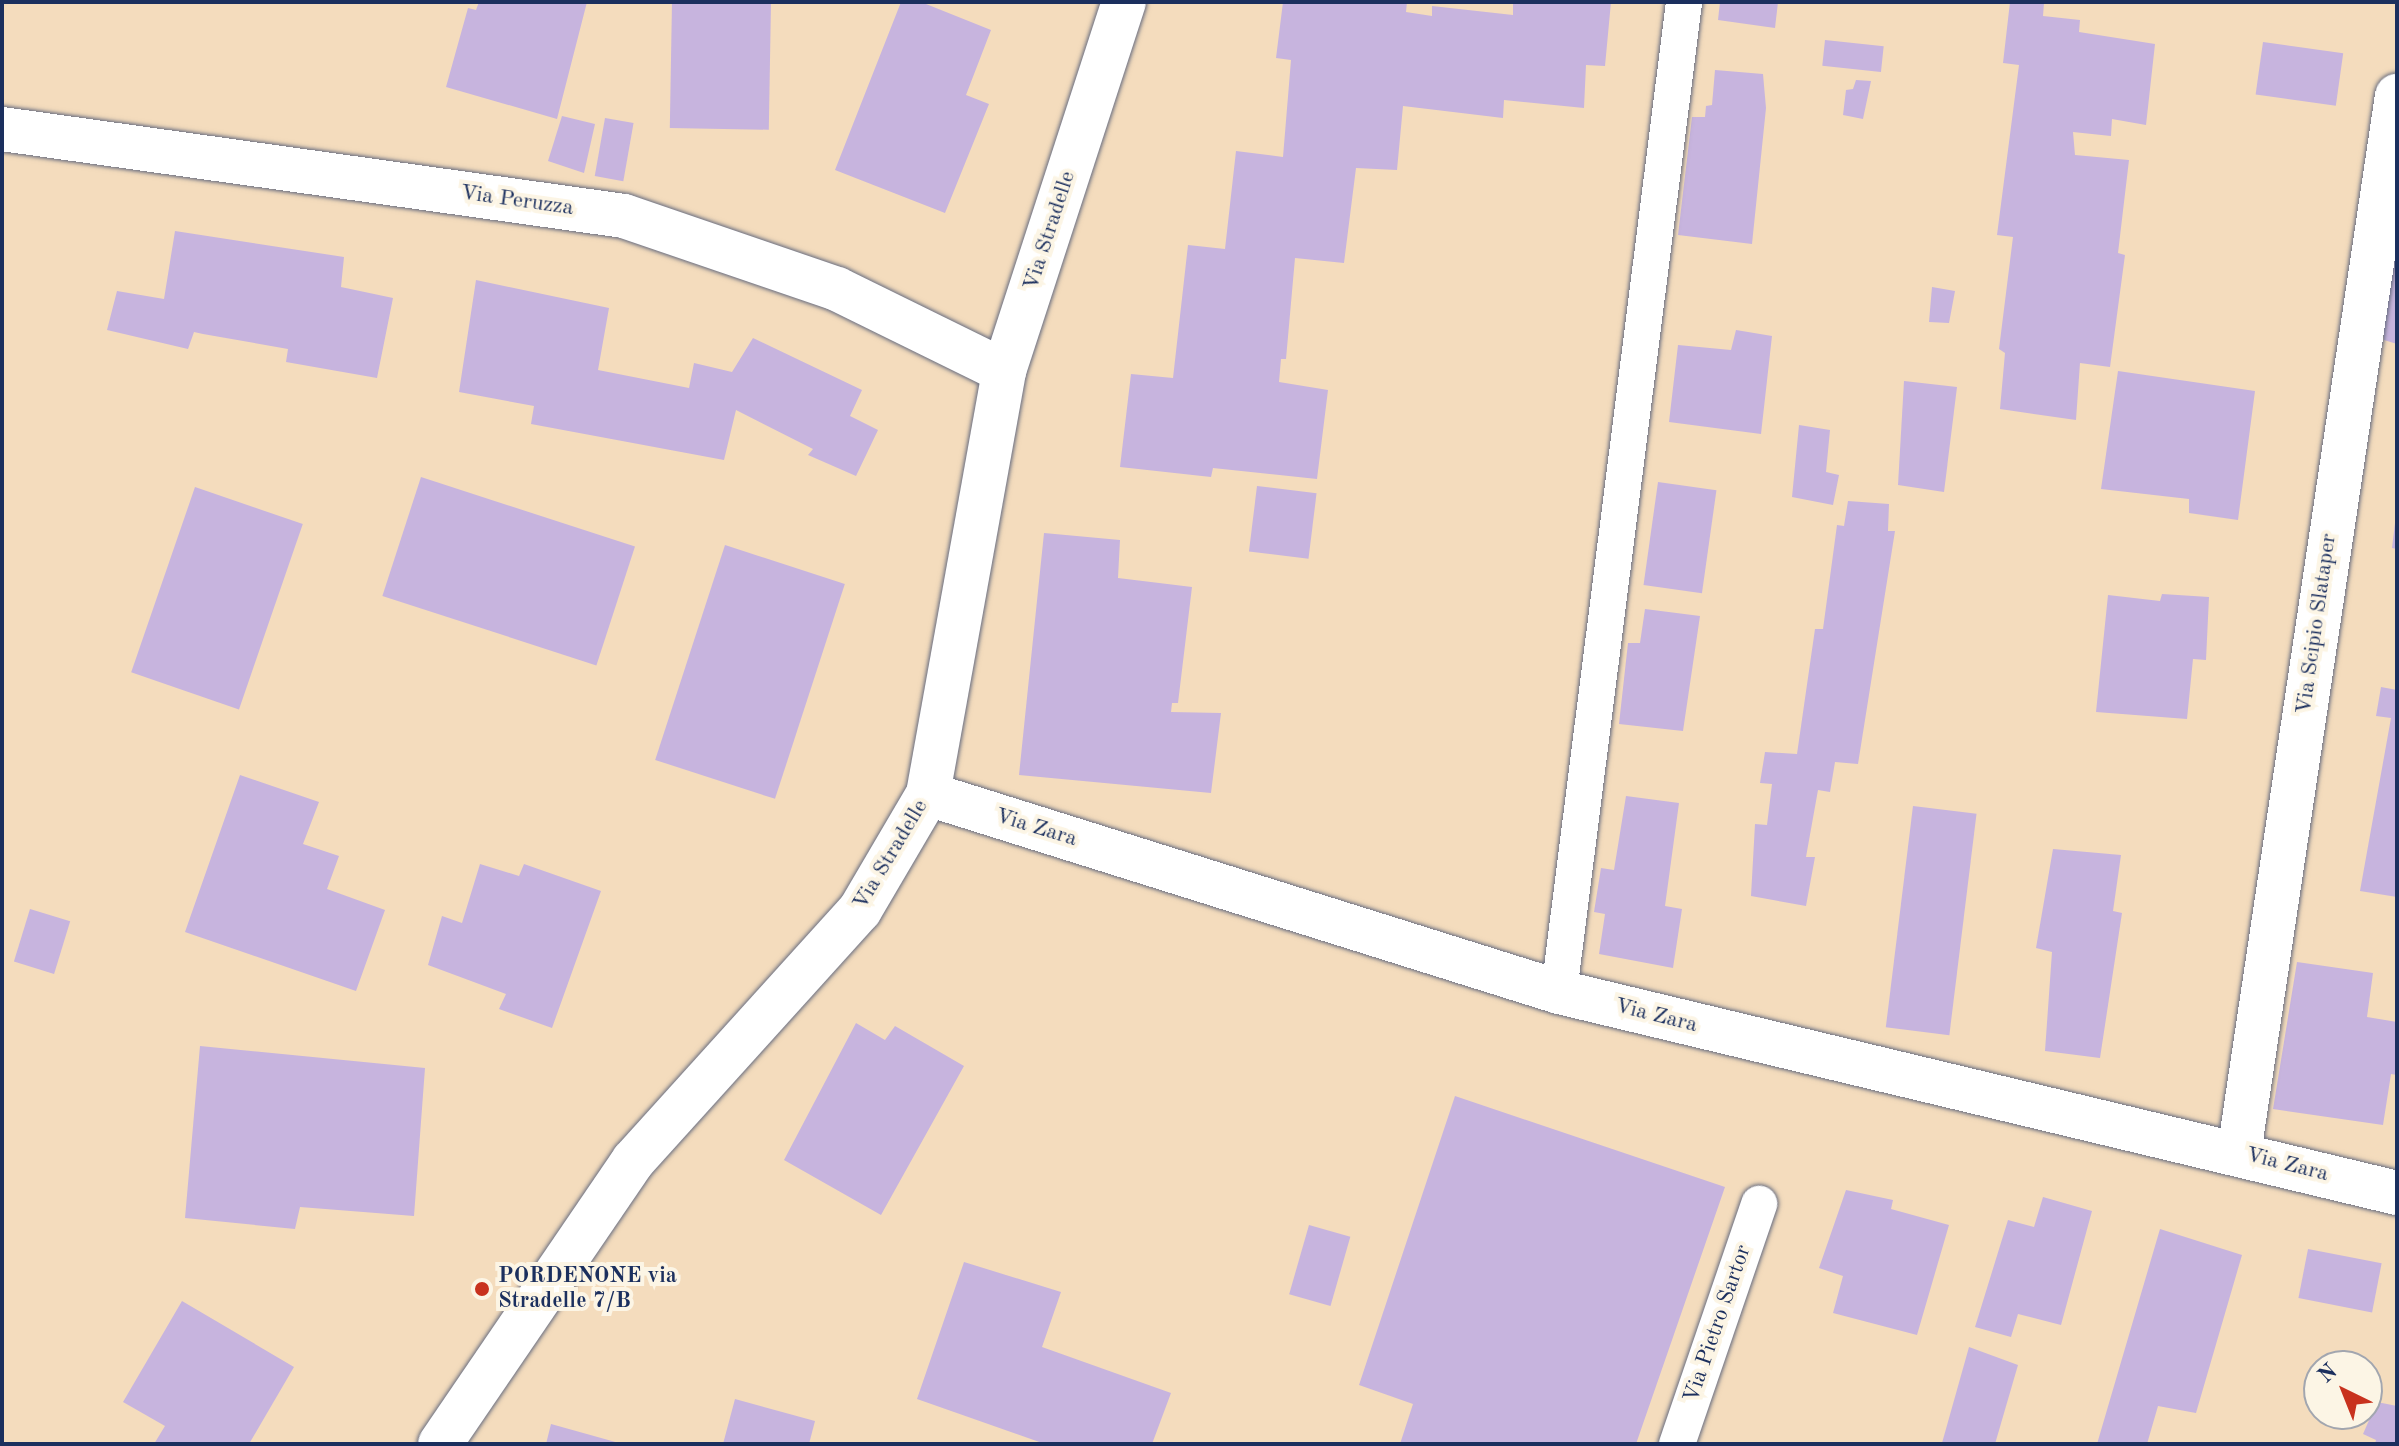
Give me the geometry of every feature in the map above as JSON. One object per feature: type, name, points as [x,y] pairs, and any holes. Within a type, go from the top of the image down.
[{"type":"street","name":"Via Stradelle","points":[[440,1444],[633,1161],[860,910],[928,794],[1004,371],[1124,2]]},
{"type":"street","name":"Via Scipio Slataper","points":[[2239,1153],[2397,96]]},
{"type":"street","name":"Via Peruzza","points":[[2,129],[624,216],[837,289],[1004,371]]},
{"type":"street","name":"Via Zara","points":[[928,794],[1559,992],[2397,1193]]},
{"type":"lane","points":[[1559,992],[1684,2]]},
{"type":"lane","name":"Via Pietro Sartor","points":[[1677,1444],[1759,1204]]},
{"type":"building","points":[[479,2],[587,2],[557,119],[446,87],[468,8],[476,10]]},
{"type":"building","points":[[672,2],[771,4],[769,130],[670,128]]},
{"type":"building","points":[[901,2],[921,2],[991,30],[966,95],[989,104],[945,213],[835,170]]},
{"type":"building","points":[[1283,2],[1407,2],[1406,12],[1432,16],[1432,6],[1513,15],[1513,2],[1611,2],[1605,66],[1586,65],[1584,108],[1504,100],[1503,118],[1403,106],[1397,170],[1356,168],[1344,263],[1295,258],[1286,359],[1281,359],[1279,382],[1328,390],[1317,479],[1213,468],[1211,477],[1120,467],[1131,374],[1173,378],[1188,245],[1225,249],[1236,151],[1283,157],[1291,60],[1276,58]]},
{"type":"building","points":[[1720,2],[1778,2],[1775,28],[1718,20]]},
{"type":"building","points":[[2010,2],[2044,3],[2043,16],[2080,20],[2079,32],[2155,44],[2146,125],[2112,119],[2111,136],[2073,132],[2075,155],[2129,160],[2118,253],[2125,255],[2110,367],[2080,363],[2076,420],[2000,409],[2005,353],[1999,349],[2013,237],[1997,235],[2019,65],[2003,63]]},
{"type":"building","points":[[1825,40],[1884,46],[1881,72],[1822,66]]},
{"type":"building","points":[[2263,42],[2343,53],[2336,106],[2256,94]]},
{"type":"building","points":[[1715,70],[1763,74],[1766,108],[1752,244],[1678,235],[1692,117],[1705,117],[1706,106],[1712,105]]},
{"type":"building","points":[[1856,80],[1871,81],[1863,119],[1843,115],[1846,90],[1853,89]]},
{"type":"building","points":[[562,116],[595,124],[584,173],[548,161]]},
{"type":"building","points":[[605,118],[634,123],[623,181],[595,176]]},
{"type":"building","points":[[2397,202],[2397,344],[2384,340],[2384,327]]},
{"type":"building","points":[[175,231],[344,257],[341,287],[393,298],[377,378],[286,362],[288,349],[194,332],[188,349],[107,330],[117,291],[164,299]]},
{"type":"building","points":[[476,280],[609,308],[598,370],[689,388],[694,363],[732,372],[753,338],[862,390],[850,416],[878,430],[856,476],[808,455],[813,449],[736,410],[724,460],[531,424],[534,406],[459,392]]},
{"type":"building","points":[[1932,287],[1955,291],[1949,323],[1929,322]]},
{"type":"building","points":[[1736,330],[1772,336],[1761,434],[1669,422],[1678,345],[1731,350]]},
{"type":"building","points":[[2118,371],[2255,391],[2238,520],[2189,513],[2189,499],[2101,489]]},
{"type":"building","points":[[1904,381],[1957,387],[1944,492],[1898,485]]},
{"type":"building","points":[[1799,425],[1830,430],[1826,472],[1839,475],[1833,505],[1792,497]]},
{"type":"building","points":[[421,477],[635,547],[596,665],[382,596]]},
{"type":"building","points":[[1658,482],[1716,490],[1702,593],[1644,585]]},
{"type":"building","points":[[1257,486],[1317,493],[1309,559],[1249,552]]},
{"type":"building","points":[[195,487],[303,524],[239,709],[131,672]]},
{"type":"building","points":[[1848,501],[1889,504],[1888,531],[1895,531],[1858,764],[1835,762],[1830,792],[1818,790],[1806,857],[1815,857],[1806,906],[1751,896],[1755,824],[1767,825],[1772,784],[1760,783],[1765,752],[1797,754],[1815,629],[1823,629],[1837,525],[1844,526]]},
{"type":"building","points":[[2397,523],[2397,549],[2392,548]]},
{"type":"building","points":[[1044,533],[1120,540],[1118,578],[1192,587],[1178,703],[1172,703],[1171,712],[1221,713],[1211,793],[1019,775]]},
{"type":"building","points":[[725,545],[845,584],[775,799],[655,760]]},
{"type":"building","points":[[2162,594],[2209,597],[2206,660],[2193,659],[2187,719],[2096,712],[2108,595],[2160,601]]},
{"type":"building","points":[[1645,609],[1700,616],[1683,731],[1619,724],[1628,643],[1640,643]]},
{"type":"building","points":[[2381,687],[2397,690],[2397,897],[2360,891],[2391,718],[2376,716]]},
{"type":"building","points":[[240,775],[319,802],[303,844],[339,856],[327,889],[385,910],[356,991],[185,932]]},
{"type":"building","points":[[1626,796],[1679,803],[1665,906],[1682,909],[1673,968],[1599,954],[1605,914],[1594,912],[1601,868],[1614,870]]},
{"type":"building","points":[[1913,806],[1977,814],[1949,1035],[1886,1027]]},
{"type":"building","points":[[2053,849],[2121,855],[2113,911],[2122,913],[2100,1058],[2045,1051],[2052,952],[2036,948]]},
{"type":"building","points":[[480,864],[519,876],[524,864],[601,891],[552,1028],[499,1009],[506,994],[428,965],[442,916],[462,923]]},
{"type":"building","points":[[30,909],[70,921],[54,974],[14,962]]},
{"type":"building","points":[[2297,962],[2373,973],[2367,1017],[2397,1022],[2397,1075],[2391,1074],[2383,1125],[2273,1109]]},
{"type":"building","points":[[856,1023],[885,1040],[895,1026],[964,1066],[881,1215],[784,1160]]},
{"type":"building","points":[[200,1046],[425,1068],[414,1216],[300,1207],[295,1229],[185,1218]]},
{"type":"building","points":[[1455,1096],[1725,1187],[1636,1444],[1400,1444],[1413,1404],[1359,1385]]},
{"type":"building","points":[[1846,1190],[1893,1200],[1891,1209],[1949,1225],[1917,1335],[1833,1313],[1843,1276],[1819,1268]]},
{"type":"building","points":[[2043,1197],[2092,1211],[2061,1325],[2018,1314],[2011,1337],[1975,1327],[2008,1220],[2034,1227]]},
{"type":"building","points":[[1309,1225],[1350,1237],[1330,1306],[1289,1294]]},
{"type":"building","points":[[2160,1229],[2242,1255],[2196,1413],[2158,1406],[2147,1444],[2097,1444]]},
{"type":"building","points":[[2308,1249],[2382,1263],[2372,1312],[2298,1298]]},
{"type":"building","points":[[964,1262],[1061,1292],[1042,1347],[1171,1393],[1152,1444],[1045,1444],[917,1399]]},
{"type":"building","points":[[182,1301],[294,1367],[249,1444],[154,1444],[165,1426],[123,1402]]},
{"type":"building","points":[[1969,1347],[2018,1365],[1995,1444],[1942,1443]]},
{"type":"building","points":[[735,1399],[815,1421],[809,1444],[723,1444]]},
{"type":"building","points":[[2383,1403],[2397,1406],[2397,1444],[2375,1444],[2376,1440],[2363,1434],[2365,1430],[2383,1430]]},
{"type":"building","points":[[551,1424],[619,1443],[619,1444],[546,1444]]},
{"type":"place","name":"PORDENONE via Stradelle 7/B","points":[[482,1289]]}]
